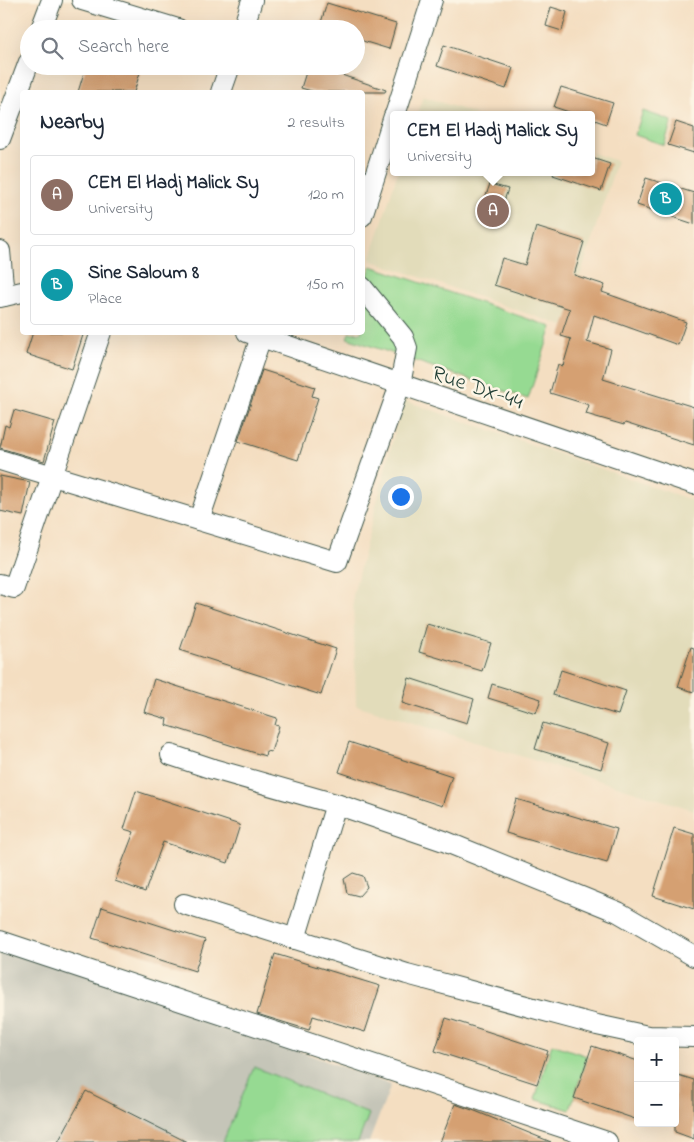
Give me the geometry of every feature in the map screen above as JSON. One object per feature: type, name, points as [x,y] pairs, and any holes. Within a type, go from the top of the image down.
[{"type":"street","points":[[44,20],[52,0]]},
{"type":"street","points":[[82,0],[148,20]]},
{"type":"street","points":[[246,20],[252,0]]},
{"type":"street","points":[[395,111],[432,0]]},
{"type":"street","points":[[0,139],[24,75]]},
{"type":"street","points":[[222,90],[227,75]]},
{"type":"street","points":[[365,204],[390,127]]},
{"type":"street","points":[[0,251],[7,295]]},
{"type":"street","points":[[0,460],[337,562],[400,385],[407,348],[403,337],[365,291]]},
{"type":"street","points":[[0,584],[14,588],[100,335]]},
{"type":"street","points":[[199,520],[254,335]]},
{"type":"street","name":"Rue DX-44","points":[[254,335],[694,484]]},
{"type":"street","points":[[171,755],[336,804],[444,841],[610,909],[694,956]]},
{"type":"street","points":[[295,939],[336,804]]},
{"type":"street","points":[[184,904],[407,974],[597,1025],[648,1036],[694,1037]]},
{"type":"street","points":[[0,941],[568,1136],[607,1142]]},
{"type":"shaded area","points":[[423,96],[466,111],[418,111]]},
{"type":"shaded area","points":[[595,154],[617,161],[564,326],[370,260],[397,176],[595,176]]},
{"type":"shaded area","points":[[403,400],[694,501],[694,810],[356,705],[353,595]]},
{"type":"shaded area","points":[[0,940],[391,1085],[369,1142],[0,1142]]},
{"type":"green space","points":[[643,111],[672,121],[664,145],[635,135]]},
{"type":"green space","points":[[371,266],[552,327],[528,399],[347,338],[348,335],[365,335],[365,285]]},
{"type":"green space","points":[[552,1044],[587,1056],[570,1110],[535,1099]]},
{"type":"green space","points":[[254,1067],[369,1114],[358,1142],[223,1142]]},
{"type":"building","points":[[327,3],[396,24],[389,49],[365,42],[365,20],[322,20]]},
{"type":"building","points":[[551,7],[567,12],[562,31],[546,26]]},
{"type":"building","points":[[444,45],[513,68],[506,89],[437,66]]},
{"type":"building","points":[[83,75],[139,75],[135,90],[79,90]]},
{"type":"building","points":[[305,75],[342,75],[386,90],[385,92],[365,92],[365,90],[308,90],[301,88]]},
{"type":"building","points":[[561,87],[613,103],[606,124],[595,120],[595,111],[566,111],[554,107]]},
{"type":"building","points":[[676,122],[694,128],[694,153],[668,145]]},
{"type":"building","points":[[595,159],[610,164],[601,191],[556,176],[595,176]]},
{"type":"building","points":[[646,178],[694,193],[694,224],[637,205]]},
{"type":"building","points":[[490,184],[508,189],[502,207],[484,201]]},
{"type":"building","points":[[536,227],[584,242],[574,275],[605,285],[602,292],[686,322],[678,345],[594,315],[587,342],[611,349],[603,379],[694,407],[694,445],[625,423],[624,425],[586,414],[589,405],[550,393],[558,364],[563,366],[571,339],[561,336],[570,309],[494,285],[502,258],[525,265]]},
{"type":"building","points":[[32,335],[83,335],[72,369],[26,354]]},
{"type":"building","points":[[262,370],[315,387],[312,396],[318,398],[298,460],[238,441]]},
{"type":"building","points":[[14,410],[55,422],[44,461],[0,448],[5,425],[9,427]]},
{"type":"building","points":[[0,476],[30,482],[23,516],[0,511]]},
{"type":"building","points":[[196,603],[336,649],[321,695],[180,650]]},
{"type":"building","points":[[427,624],[491,643],[482,671],[419,652]]},
{"type":"building","points":[[691,647],[694,648],[694,692],[678,687]]},
{"type":"building","points":[[561,670],[626,691],[618,715],[553,695]]},
{"type":"building","points":[[409,678],[474,699],[467,723],[402,703]]},
{"type":"building","points":[[154,679],[277,718],[275,725],[279,726],[271,752],[266,751],[265,756],[166,725],[167,719],[144,712]]},
{"type":"building","points":[[492,684],[541,699],[536,713],[488,698]]},
{"type":"building","points":[[543,723],[609,743],[601,769],[535,749]]},
{"type":"building","points":[[349,742],[452,776],[442,806],[339,772]]},
{"type":"building","points":[[136,791],[240,825],[228,863],[163,842],[145,892],[115,881],[134,832],[124,829]]},
{"type":"building","points":[[516,799],[617,829],[607,863],[506,833]]},
{"type":"building","points":[[674,828],[694,834],[694,909],[653,896]]},
{"type":"building","points":[[353,873],[363,876],[367,887],[359,896],[347,893],[344,879]]},
{"type":"building","points":[[102,907],[205,940],[195,971],[92,938]]},
{"type":"building","points":[[275,954],[380,986],[365,1032],[313,1016],[309,1030],[257,1014]]},
{"type":"building","points":[[446,1018],[548,1051],[537,1084],[435,1051]]},
{"type":"building","points":[[592,1046],[634,1060],[634,1119],[574,1098]]},
{"type":"building","points":[[679,1075],[694,1080],[694,1139],[675,1132],[675,1127],[679,1127]]},
{"type":"building","points":[[86,1091],[187,1142],[58,1142]]},
{"type":"building","points":[[455,1104],[475,1111],[551,1142],[440,1142]]},
{"type":"place","name":"Sine Saloum 8","points":[[666,199]]},
{"type":"place","name":"CEM El Hadj Malick Sy","points":[[493,211]]}]
